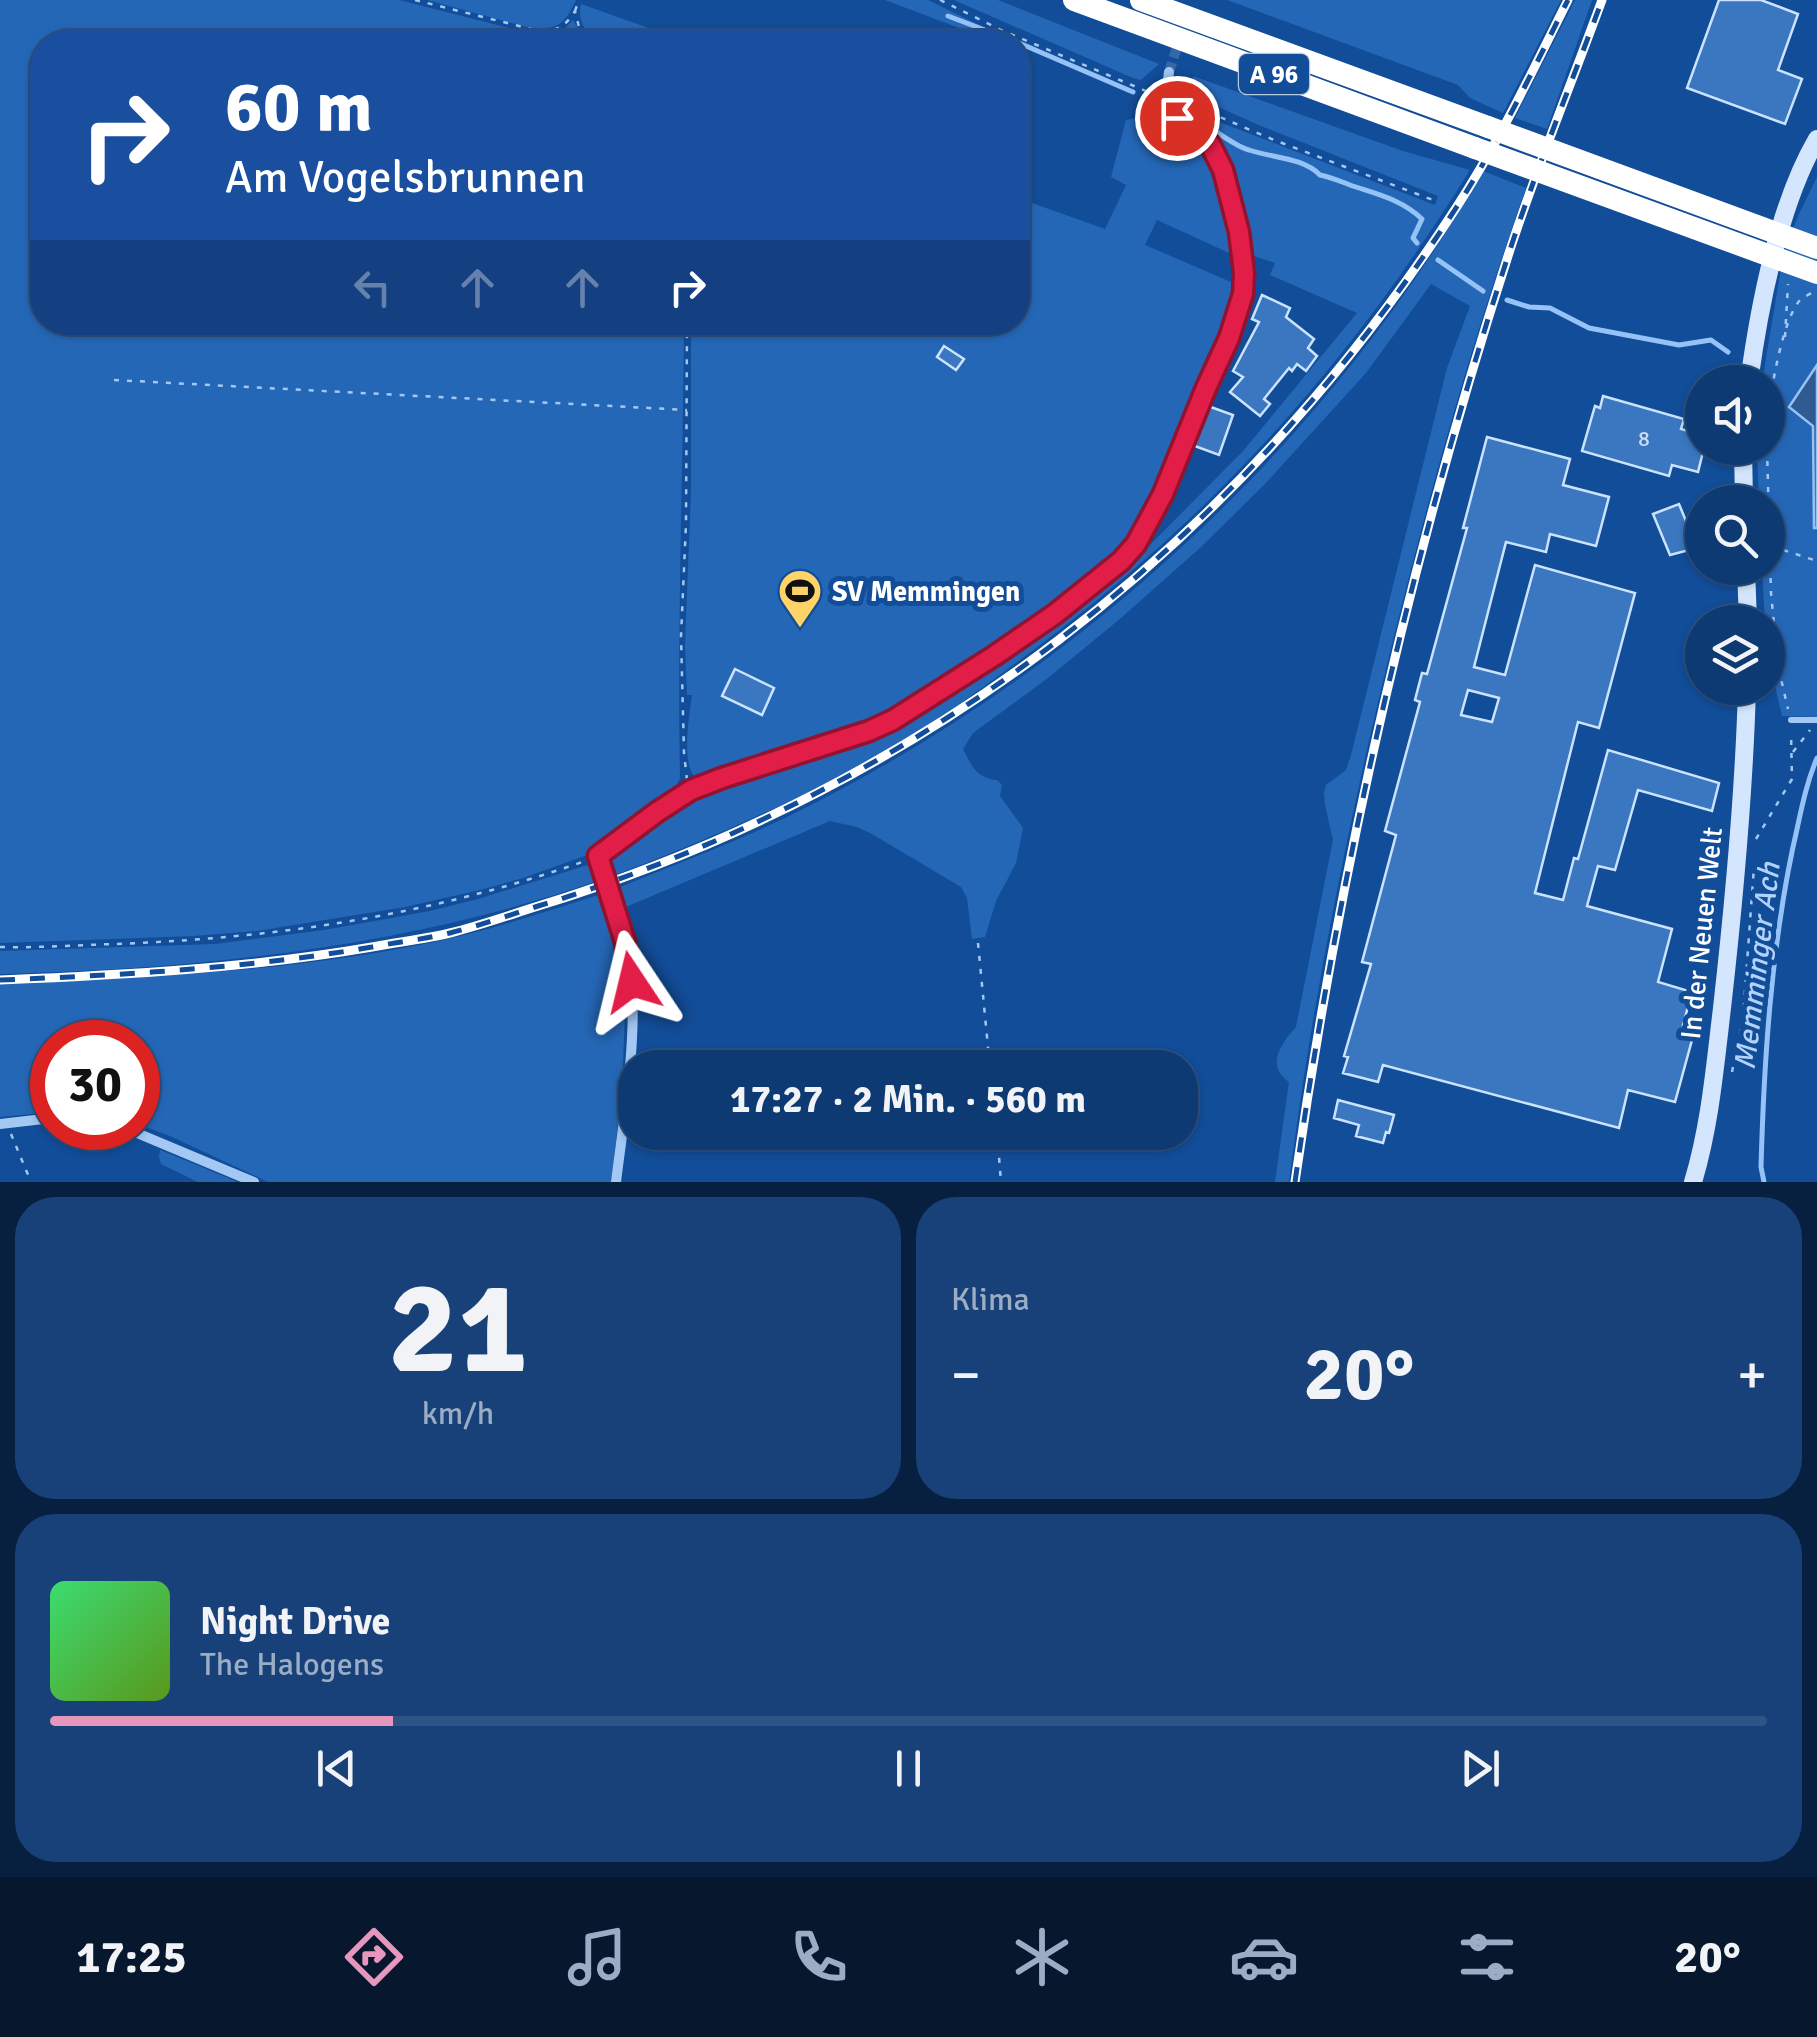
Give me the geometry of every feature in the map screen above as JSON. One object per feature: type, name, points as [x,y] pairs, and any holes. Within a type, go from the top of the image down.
[{"type":"highway","name":"A 96","points":[[1074,0],[1817,248]]},
{"type":"highway","name":"A 96","points":[[1141,0],[1817,273]]},
{"type":"street","points":[[616,1182],[628,1070],[632,982],[625,942],[598,856],[691,790],[893,720],[1055,614],[1121,561],[1144,533],[1229,338],[1244,286],[1239,232],[1223,170],[1210,144],[1172,110],[1169,72]]},
{"type":"street","points":[[1752,365],[1773,258],[1798,181],[1817,139]]},
{"type":"street","name":"In der Neuen Welt","points":[[1693,1182],[1705,1136],[1725,979],[1747,705]]},
{"type":"street","points":[[4,1123],[30,1120]]},
{"type":"street","points":[[160,1142],[254,1182]]},
{"type":"lane","points":[[1791,720],[1817,720]]},
{"type":"path","points":[[415,0],[534,30]]},
{"type":"path","points":[[554,30],[562,27],[575,12],[579,0]]},
{"type":"path","points":[[575,12],[581,30]]},
{"type":"path","points":[[1776,365],[1801,298],[1817,291]]},
{"type":"path","points":[[687,335],[682,664],[684,766],[691,790]]},
{"type":"path","points":[[114,380],[686,410]]},
{"type":"path","points":[[1785,551],[1817,561]]},
{"type":"path","points":[[1756,838],[1792,779],[1791,720],[1778,666],[1771,585]]},
{"type":"path","points":[[1792,754],[1817,720]]},
{"type":"path","points":[[0,947],[190,941],[292,930],[408,912],[467,898],[598,856]]},
{"type":"path","points":[[1732,1071],[1743,1018],[1754,858]]},
{"type":"path","points":[[978,943],[988,1050]]},
{"type":"path","points":[[4,1123],[30,1182]]},
{"type":"path","points":[[999,1150],[1002,1182]]},
{"type":"shaded area","points":[[0,0],[399,0],[517,30],[30,30],[30,335],[684,335],[680,778],[673,793],[596,852],[523,878],[405,907],[257,931],[0,943]]},
{"type":"shaded area","points":[[427,0],[576,0],[559,24],[530,28]]},
{"type":"shaded area","points":[[885,0],[928,0],[987,30],[964,30]]},
{"type":"shaded area","points":[[954,0],[998,0],[1159,64],[1141,80]]},
{"type":"shaded area","points":[[1227,0],[1561,0],[1503,113],[1470,98],[1458,85]]},
{"type":"shaded area","points":[[1575,0],[1592,0],[1547,129],[1515,118]]},
{"type":"shaded area","points":[[581,4],[654,30],[586,30]]},
{"type":"shaded area","points":[[573,20],[579,30],[563,30]]},
{"type":"shaded area","points":[[1193,76],[1403,151],[1470,170],[1378,305],[1278,428],[1166,541],[1105,594],[983,687],[884,752],[751,819],[615,875],[609,863],[611,855],[676,807],[719,785],[869,739],[1023,642],[1095,589],[1137,550],[1148,547],[1243,451],[1357,313],[1270,275],[1275,263],[1248,254],[1239,209],[1219,149],[1187,113],[1196,113],[1435,205],[1438,196],[1196,97]]},
{"type":"shaded area","points":[[1166,114],[1203,146],[1215,164],[1238,257],[1157,220],[1145,245],[1238,285],[1228,324],[1149,514],[1135,536],[1079,591],[886,718],[699,779],[689,766],[687,754],[692,695],[687,695],[685,645],[691,491],[691,335],[1030,335],[1030,202],[1105,229],[1126,185],[1111,177],[1126,120]]},
{"type":"shaded area","points":[[1483,171],[1526,188],[1456,404],[1380,693],[1322,971],[1289,1182],[1275,1182],[1289,1082],[1277,1062],[1281,1047],[1296,1027],[1333,840],[1324,793],[1326,785],[1346,770],[1351,755],[1447,368],[1470,306],[1431,284],[1366,373],[1265,484],[1201,547],[1048,678],[973,733],[963,749],[966,755],[980,774],[1002,785],[1000,796],[1023,828],[1016,863],[996,901],[985,937],[972,939],[967,898],[961,887],[872,834],[830,821],[621,909],[615,889],[780,820],[907,752],[1006,688],[1101,617],[1190,540],[1273,456],[1350,366],[1420,271]]},
{"type":"shaded area","points":[[1817,177],[1817,717],[1782,716],[1785,605],[1764,605],[1763,585],[1785,585],[1785,485],[1758,485],[1758,465],[1785,465],[1785,365],[1765,365],[1784,251]]},
{"type":"shaded area","points":[[1817,365],[1814,528],[1813,426],[1789,407]]},
{"type":"shaded area","points":[[588,865],[597,881],[452,923],[377,938],[227,960],[0,974],[0,951],[215,944],[324,930],[430,911]]},
{"type":"shaded area","points":[[605,893],[626,985],[624,1050],[618,1050],[618,1123],[611,1182],[268,1182],[160,1132],[160,1020],[30,1020],[30,1114],[0,1117],[0,984],[316,962],[420,945],[513,922]]},
{"type":"shaded area","points":[[160,1150],[238,1182],[198,1182],[161,1164]]},
{"type":"building","points":[[1719,0],[1761,0],[1798,14],[1778,70],[1802,79],[1785,124],[1687,88]]},
{"type":"building","points":[[1262,295],[1290,308],[1286,317],[1314,339],[1308,348],[1317,356],[1306,371],[1297,364],[1292,371],[1289,368],[1264,399],[1270,404],[1260,416],[1230,392],[1243,377],[1233,371],[1259,322],[1252,319]]},
{"type":"building","points":[[944,346],[964,359],[956,370],[937,357]]},
{"type":"building","points":[[1603,396],[1684,419],[1681,429],[1685,430],[1685,465],[1700,465],[1698,472],[1672,465],[1669,476],[1582,451],[1595,406],[1600,408]]},
{"type":"building","points":[[1208,406],[1233,415],[1219,455],[1192,445]]},
{"type":"building","points":[[1487,437],[1570,459],[1563,485],[1609,497],[1596,546],[1550,534],[1546,552],[1506,542],[1474,667],[1505,675],[1535,565],[1635,593],[1599,728],[1578,722],[1535,893],[1563,900],[1608,750],[1719,783],[1712,811],[1638,790],[1615,870],[1598,866],[1587,906],[1672,929],[1658,982],[1692,992],[1683,1025],[1692,1040],[1675,1102],[1628,1090],[1619,1128],[1383,1065],[1378,1082],[1343,1073],[1348,1057],[1344,1056],[1371,964],[1362,962],[1396,835],[1385,831],[1420,702],[1415,700],[1422,673],[1427,674],[1467,528],[1463,528]],"holes":[[[1468,690],[1499,698],[1492,722],[1461,715]]]},
{"type":"building","points":[[1679,504],[1685,519],[1685,551],[1670,555],[1653,514]]},
{"type":"building","points":[[735,669],[774,688],[762,715],[722,696]]},
{"type":"building","points":[[1338,1100],[1394,1115],[1383,1143],[1356,1136],[1359,1125],[1334,1118]]},
{"type":"waterway","points":[[948,16],[985,30]]},
{"type":"waterway","points":[[1030,48],[1133,92]]},
{"type":"waterway","points":[[1206,125],[1244,148],[1296,161],[1320,175],[1406,207],[1422,219],[1413,238],[1417,243]]},
{"type":"waterway","points":[[1438,260],[1483,291]]},
{"type":"waterway","points":[[1507,300],[1550,308],[1589,328],[1679,345],[1711,340],[1728,352]]},
{"type":"waterway","name":"Memminger Ach","points":[[1764,1182],[1764,1087],[1774,966],[1793,847],[1817,758]]},
{"type":"tunnel","points":[[1169,72],[1180,38]]},
{"type":"railway","points":[[0,980],[233,965],[326,954],[461,930],[677,857],[811,796],[938,723],[1058,640],[1170,547],[1274,444],[1369,331],[1456,208],[1501,132],[1568,0]]},
{"type":"railway","points":[[1295,1182],[1333,947],[1409,599],[1508,256],[1602,0]]},
{"type":"place","name":"SV Memmingen","points":[[800,629]]},
{"type":"route","points":[[632,982],[625,942],[598,856],[691,790],[893,720],[1055,614],[1121,561],[1144,533],[1229,338],[1243,294],[1239,232],[1223,170],[1210,144],[1177,118]]}]
